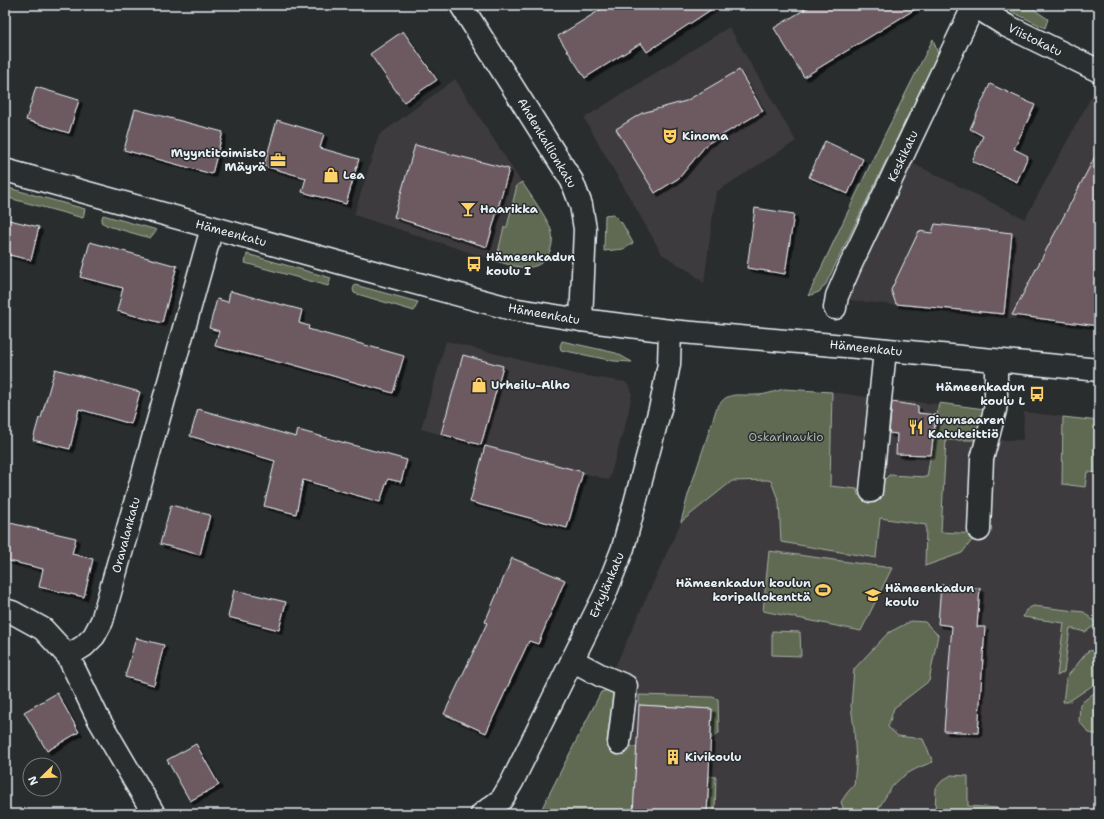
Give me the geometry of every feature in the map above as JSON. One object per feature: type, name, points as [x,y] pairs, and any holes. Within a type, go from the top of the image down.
[{"type":"street","name":"Ahdenkallionkatu","points":[[462,5],[572,181],[581,204],[585,229],[581,320]]},
{"type":"street","name":"Viistokatu","points":[[973,5],[1007,26],[1099,71]]},
{"type":"street","name":"Keskikatu","points":[[835,308],[837,296],[851,264],[973,5]]},
{"type":"street","name":"Hämeenkatu","points":[[5,170],[212,228],[512,309],[581,320],[670,331],[1099,370]]},
{"type":"street","name":"Oravalankatu","points":[[68,656],[84,646],[94,636],[102,621],[212,228]]},
{"type":"street","name":"Erkylänkatu","points":[[482,814],[502,799],[512,782],[605,594],[623,548],[661,404],[669,364],[670,331]]},
{"type":"street","points":[[871,492],[885,350]]},
{"type":"street","points":[[979,530],[982,459],[995,410],[996,361]]},
{"type":"street","points":[[5,610],[12,612],[43,629],[68,656],[98,718],[154,814]]},
{"type":"street","points":[[572,660],[600,675],[626,686],[619,743]]},
{"type":"shaded area","points":[[729,27],[796,141],[716,192],[704,283],[692,273],[662,254],[584,118]]},
{"type":"shaded area","points":[[455,79],[550,227],[553,237],[552,243],[549,254],[540,264],[518,268],[354,215],[379,135]]},
{"type":"shaded area","points":[[1097,86],[1099,87],[1099,328],[849,300],[860,271],[912,163],[1025,219]]},
{"type":"shaded area","points":[[446,341],[575,374],[625,382],[630,387],[632,393],[628,414],[609,480],[421,429]]},
{"type":"shaded area","name":"Hämeenkadun koulu","points":[[832,392],[880,399],[961,406],[976,440],[1023,440],[1024,412],[1099,421],[1099,814],[545,814],[614,669],[681,522],[732,481],[767,480],[826,501],[829,487]]},
{"type":"green space","points":[[998,5],[1027,5],[1048,19],[1045,28]]},
{"type":"green space","points":[[933,39],[938,54],[826,284],[819,292],[808,296],[879,146]]},
{"type":"green space","points":[[522,182],[541,210],[551,230],[552,238],[551,248],[547,257],[542,263],[528,267],[520,267],[496,261],[504,227],[507,227],[517,185]]},
{"type":"green space","points":[[5,187],[85,209],[83,218],[5,197]]},
{"type":"green space","points":[[613,214],[622,223],[633,243],[624,249],[604,251],[605,215]]},
{"type":"green space","points":[[103,215],[157,230],[150,238],[108,226],[101,222]]},
{"type":"green space","points":[[247,254],[331,278],[328,286],[245,263]]},
{"type":"green space","points":[[355,285],[418,302],[414,311],[354,293],[353,289]]},
{"type":"green space","points":[[562,341],[616,353],[632,362],[614,361],[561,350],[560,346]]},
{"type":"green space","name":"Oskarinaukio","points":[[784,389],[832,392],[830,486],[857,489],[858,495],[880,497],[882,482],[889,475],[927,477],[939,403],[985,409],[976,440],[946,440],[941,532],[977,534],[962,553],[925,566],[926,525],[880,518],[876,558],[781,542],[779,502],[771,481],[767,480],[732,481],[681,522],[688,495],[716,410],[720,404],[724,399],[733,395],[760,395]]},
{"type":"green space","points":[[1063,417],[1099,421],[1099,473],[1087,472],[1085,487],[1062,484]]},
{"type":"green space","name":"Hämeenkadun koulun koripallokenttä","points":[[769,551],[892,568],[861,631],[763,611]]},
{"type":"green space","points":[[1033,606],[1084,612],[1097,624],[1085,632],[1070,628],[1064,672],[1057,676],[1064,623],[1023,617],[1026,610]]},
{"type":"green space","points":[[911,621],[925,622],[938,635],[929,681],[894,708],[888,727],[898,736],[923,739],[933,762],[922,766],[896,782],[875,814],[849,814],[844,810],[841,802],[854,785],[856,764],[851,706],[854,669],[888,633]]},
{"type":"green space","points":[[772,631],[800,632],[801,656],[772,655]]},
{"type":"green space","points":[[1099,650],[1099,681],[1068,702],[1063,702],[1066,678],[1088,651]]},
{"type":"green space","points":[[1099,689],[1099,735],[1089,733],[1079,721],[1080,704]]},
{"type":"green space","points":[[608,690],[614,691],[607,741],[637,748],[633,814],[539,814],[601,692]]},
{"type":"green space","points":[[639,695],[712,697],[718,699],[719,733],[711,739],[712,709],[639,705]]},
{"type":"green space","points":[[951,775],[968,776],[968,806],[998,808],[998,814],[935,814],[936,788],[942,781]]},
{"type":"green space","points":[[709,776],[716,777],[715,811],[721,811],[720,814],[707,814]]},
{"type":"building","points":[[608,5],[718,5],[647,52],[641,43],[585,78],[558,36]]},
{"type":"building","points":[[812,5],[922,5],[804,77],[774,28]]},
{"type":"building","points":[[403,31],[437,80],[404,102],[370,54]]},
{"type":"building","name":"Kinoma","points":[[739,70],[763,111],[707,144],[679,178],[655,193],[616,129],[642,113],[686,101]]},
{"type":"building","points":[[990,84],[1035,105],[1014,149],[1028,156],[1017,182],[972,161],[983,136],[970,129]]},
{"type":"building","points":[[36,87],[79,100],[69,133],[26,120]]},
{"type":"building","points":[[135,109],[223,132],[212,174],[124,150]]},
{"type":"building","points":[[277,120],[324,134],[320,148],[359,159],[346,204],[302,192],[306,178],[264,166]]},
{"type":"building","points":[[825,141],[863,159],[848,194],[809,177]]},
{"type":"building","points":[[415,145],[509,169],[487,247],[394,217]]},
{"type":"building","points":[[1099,149],[1099,326],[1012,315]]},
{"type":"building","points":[[755,208],[794,214],[785,274],[747,268]]},
{"type":"building","points":[[5,219],[39,227],[31,260],[5,254]]},
{"type":"building","points":[[935,224],[1012,233],[1004,314],[896,304],[891,290],[919,231],[932,233]]},
{"type":"building","points":[[90,242],[177,266],[162,323],[117,311],[123,288],[80,277]]},
{"type":"building","points":[[230,291],[302,310],[299,323],[309,326],[308,329],[404,356],[393,393],[287,363],[286,364],[215,346],[219,331],[209,328],[217,299],[228,302]]},
{"type":"building","points":[[463,355],[503,366],[481,445],[441,434]]},
{"type":"building","points":[[55,369],[140,392],[131,424],[79,409],[70,449],[33,440]]},
{"type":"building","points":[[892,402],[918,406],[918,413],[936,415],[931,455],[896,454],[897,434],[889,433]]},
{"type":"building","points":[[198,409],[296,437],[298,430],[407,460],[401,482],[388,479],[380,502],[303,480],[296,514],[264,506],[275,461],[190,436]]},
{"type":"building","points":[[485,446],[583,472],[567,528],[470,502]]},
{"type":"building","points":[[171,505],[210,515],[200,555],[160,544]]},
{"type":"building","points":[[10,523],[76,538],[72,554],[93,559],[84,597],[39,587],[43,569],[5,560],[5,543]]},
{"type":"building","points":[[512,558],[565,580],[538,644],[529,641],[486,733],[444,714],[487,623],[485,622]]},
{"type":"building","points":[[941,585],[980,588],[977,627],[985,627],[978,733],[944,731],[952,626],[938,624]]},
{"type":"building","points":[[234,590],[286,602],[279,630],[228,617]]},
{"type":"building","points":[[136,638],[164,645],[154,685],[125,677]]},
{"type":"building","points":[[57,693],[79,732],[47,751],[24,712]]},
{"type":"building","name":"Kivikoulu","points":[[639,705],[712,709],[707,814],[633,814]]},
{"type":"building","points":[[196,744],[219,785],[190,801],[167,760]]},
{"type":"place","name":"Kinoma","points":[[670,136]]},
{"type":"place","name":"Myyntitoimisto Mäyrä","points":[[278,160]]},
{"type":"place","name":"Lea","points":[[331,175]]},
{"type":"place","name":"Haarikka","points":[[468,209]]},
{"type":"place","name":"Hämeenkadun koulu I","points":[[474,264]]},
{"type":"place","name":"Urheilu-Alho","points":[[479,385]]},
{"type":"place","name":"Hämeenkadun koulu L","points":[[1037,394]]},
{"type":"place","name":"Pirunsaaren Katukeittiö","points":[[916,427]]},
{"type":"place","name":"Hämeenkadun koulun koripallokenttä","points":[[823,590]]},
{"type":"place","name":"Hämeenkadun koulu","points":[[873,595]]},
{"type":"place","name":"Kivikoulu","points":[[673,757]]}]
